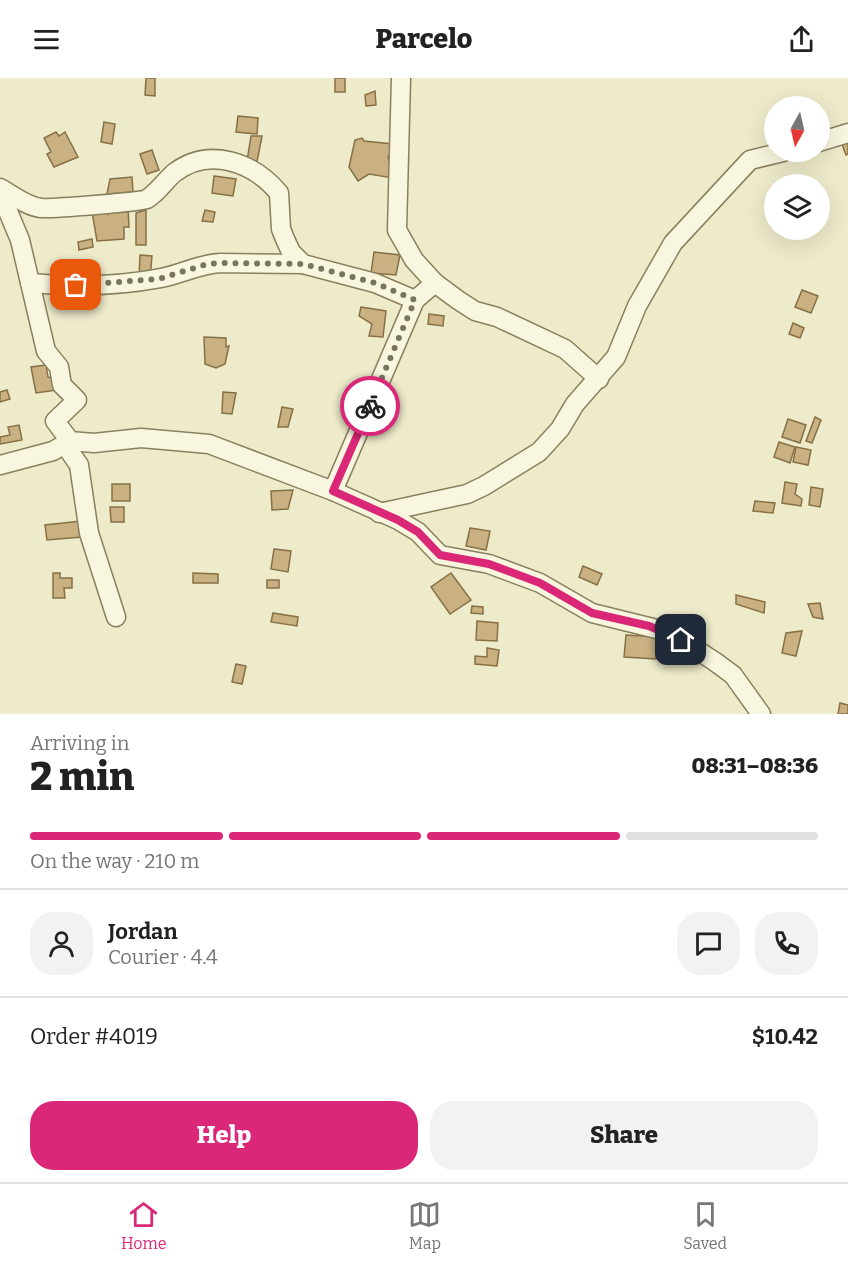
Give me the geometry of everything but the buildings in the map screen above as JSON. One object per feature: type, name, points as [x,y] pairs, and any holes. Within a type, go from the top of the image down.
[{"type":"street","points":[[401,78],[397,230],[414,261],[435,283],[475,311],[496,317],[565,349],[599,379]]},
{"type":"street","points":[[830,139],[848,133]]},
{"type":"street","points":[[379,513],[466,494],[539,452],[560,429],[575,404],[616,357],[637,306],[673,243],[750,160],[764,157]]},
{"type":"street","points":[[0,190],[28,204],[51,209],[146,200],[173,174],[192,162],[213,159],[231,161],[255,170],[279,193],[281,228],[291,252],[303,264]]},
{"type":"street","points":[[0,190],[20,240],[46,351],[59,368],[62,385],[76,400],[54,421],[79,465],[89,533],[116,617]]},
{"type":"street","points":[[30,283],[67,286],[159,279],[207,264],[220,263],[303,264],[375,283],[415,300]]},
{"type":"street","points":[[333,491],[415,300],[435,283]]},
{"type":"street","points":[[0,465],[53,451],[67,443],[94,443],[141,438],[209,444],[333,491],[379,513],[418,532],[440,555],[489,564],[540,583],[592,613],[669,632],[714,660],[733,675],[761,714]]},
{"type":"way so far","points":[[76,285],[159,279],[207,264],[220,263],[303,264],[390,288],[415,300],[399,333],[370,406]]},
{"type":"route","points":[[370,406],[333,491],[398,520],[418,532],[440,555],[489,564],[508,573],[540,583],[592,613],[669,632],[681,640]]}]
